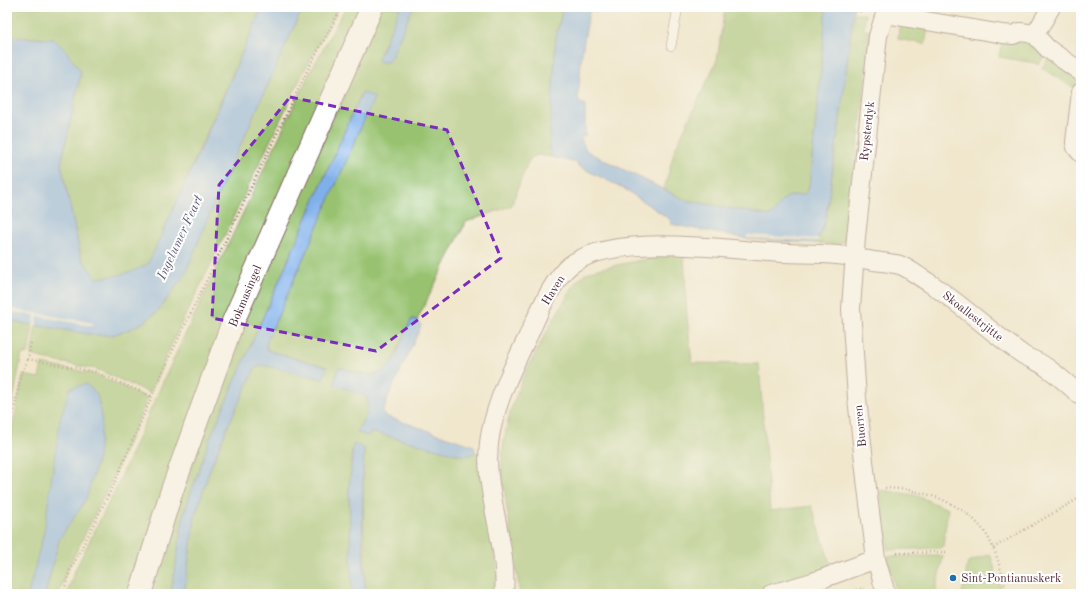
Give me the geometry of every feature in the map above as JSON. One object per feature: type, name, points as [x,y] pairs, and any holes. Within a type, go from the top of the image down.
[{"type":"street","name":"Bokmasingel","points":[[140,594],[171,493],[232,324],[372,7]]},
{"type":"street","points":[[1035,35],[1051,7]]},
{"type":"street","points":[[885,11],[1003,34],[1013,35],[1020,32],[1035,35],[1048,49],[1081,72]]},
{"type":"street","name":"Rypsterdyk","points":[[854,257],[878,36],[885,11]]},
{"type":"street","points":[[1081,92],[1075,142],[1076,147],[1081,153]]},
{"type":"street","name":"Haven","points":[[504,594],[505,580],[502,549],[489,469],[488,450],[491,431],[499,400],[515,362],[553,287],[566,269],[577,261],[588,256],[608,249],[628,247],[705,246],[768,252],[854,257]]},
{"type":"street","name":"Skoallestrjitte","points":[[854,257],[905,267],[944,293],[1024,356],[1045,366],[1081,396]]},
{"type":"street","name":"Buorren","points":[[854,257],[851,309],[857,398],[876,559],[886,594]]},
{"type":"street","points":[[770,594],[813,582],[876,559]]},
{"type":"lane","points":[[671,46],[678,7]]},
{"type":"path","points":[[63,594],[70,571],[114,484],[152,396],[306,72],[342,7]]},
{"type":"path","points":[[7,446],[21,374],[28,359],[31,343]]},
{"type":"path","points":[[28,359],[95,372],[152,396]]},
{"type":"path","points":[[867,488],[911,490],[945,501],[972,518],[988,538],[993,548],[1007,594]]},
{"type":"path","points":[[993,548],[1081,497]]},
{"type":"path","points":[[876,559],[889,553],[946,552]]},
{"type":"highlighted area","points":[[290,97],[447,130],[501,258],[376,351],[212,318],[219,185]]},
{"type":"green space","points":[[7,7],[262,7],[152,257],[148,264],[143,268],[123,275],[96,278],[81,258],[61,164],[81,72],[54,39],[7,37]]},
{"type":"green space","points":[[303,7],[339,7],[304,71],[179,328],[150,393],[96,369],[42,359],[43,358],[31,355],[36,325],[95,335],[112,335],[128,330],[144,322],[158,311],[185,274],[216,199]]},
{"type":"green space","points":[[346,7],[362,7],[131,594],[67,594],[74,572],[117,486],[165,377],[309,74]]},
{"type":"green space","points":[[381,7],[400,7],[378,58],[390,59],[413,7],[563,7],[556,37],[549,147],[551,157],[539,155],[532,157],[528,162],[511,206],[466,222],[417,320],[412,319],[392,362],[382,373],[370,375],[339,367],[334,384],[365,396],[367,400],[367,409],[357,432],[367,436],[372,432],[472,454],[475,452],[483,454],[500,594],[366,594],[363,503],[364,448],[352,450],[349,493],[352,594],[184,594],[195,516],[209,472],[226,430],[255,368],[263,365],[323,378],[327,367],[269,351],[266,347],[266,343],[373,98],[363,93],[361,94],[210,438],[184,513],[171,594],[149,594],[158,563],[241,326]]},
{"type":"green space","points":[[725,7],[826,7],[809,187],[804,195],[792,196],[784,200],[770,216],[685,200],[664,190],[675,149],[717,60]]},
{"type":"green space","points":[[853,13],[865,14],[864,30],[871,31],[847,240],[837,244],[816,243],[823,228],[826,216]]},
{"type":"green space","points":[[901,26],[928,28],[925,44],[898,39],[899,28]]},
{"type":"green space","points":[[1025,39],[1045,56],[1038,65],[1035,63],[999,57],[1002,41]]},
{"type":"green space","points":[[1048,58],[1076,78],[1076,89],[1042,68]]},
{"type":"green space","points":[[684,251],[687,316],[692,363],[759,364],[770,511],[812,506],[832,570],[769,591],[747,594],[520,594],[502,475],[502,457],[510,412],[522,379],[554,318],[576,282],[584,274],[593,270]]},
{"type":"green space","points":[[7,321],[33,325],[28,354],[22,354],[7,432]]},
{"type":"green space","points":[[42,364],[95,374],[148,398],[111,482],[67,570],[59,594],[45,594],[59,540],[86,499],[44,532],[28,594],[7,594],[7,456],[23,375],[39,378]]},
{"type":"green space","points":[[880,490],[915,495],[948,509],[943,546],[940,548],[888,550]]},
{"type":"green space","points":[[990,554],[1003,594],[962,594],[968,562]]},
{"type":"green space","points":[[888,556],[943,556],[935,594],[897,594],[888,562]]},
{"type":"water","name":"Ingelumer Feart","points":[[262,7],[303,7],[216,199],[185,274],[158,311],[144,322],[128,330],[112,335],[95,335],[7,321],[7,37],[54,39],[66,51],[81,72],[61,164],[81,258],[96,278],[129,272],[148,264],[202,146]]},
{"type":"water","points":[[400,7],[413,7],[390,59],[388,62],[380,62],[378,59]]},
{"type":"water","points":[[563,7],[590,7],[582,52],[578,97],[580,104],[585,104],[585,136],[580,136],[588,152],[685,200],[770,216],[784,199],[792,196],[804,195],[809,187],[826,7],[854,7],[826,216],[823,228],[816,243],[748,239],[670,224],[671,220],[623,188],[578,166],[578,163],[551,157],[549,147],[556,37]]},
{"type":"water","points":[[363,93],[373,96],[374,98],[266,343],[266,347],[269,351],[327,367],[323,379],[263,365],[255,368],[226,430],[209,472],[195,516],[184,594],[171,594],[184,513],[210,438],[361,94]]},
{"type":"water","points":[[412,319],[417,320],[421,325],[387,399],[383,413],[385,416],[474,446],[475,452],[473,454],[464,456],[372,432],[367,436],[357,432],[366,414],[368,404],[367,400],[365,396],[334,384],[339,367],[366,375],[379,373],[386,369],[397,354]]},
{"type":"water","points":[[86,384],[97,394],[102,421],[98,457],[86,499],[59,540],[45,594],[28,594],[44,532],[60,419],[70,388]]},
{"type":"water","points":[[353,444],[364,448],[362,521],[366,594],[352,594],[349,493]]},
{"type":"pier","points":[[747,235],[819,239],[819,240],[747,238]]},
{"type":"pier","points":[[7,308],[93,323],[93,326],[38,316],[36,327],[33,327],[35,315],[7,311]]},
{"type":"place","name":"Sint-Pontianuskerk","points":[[953,578]]}]
